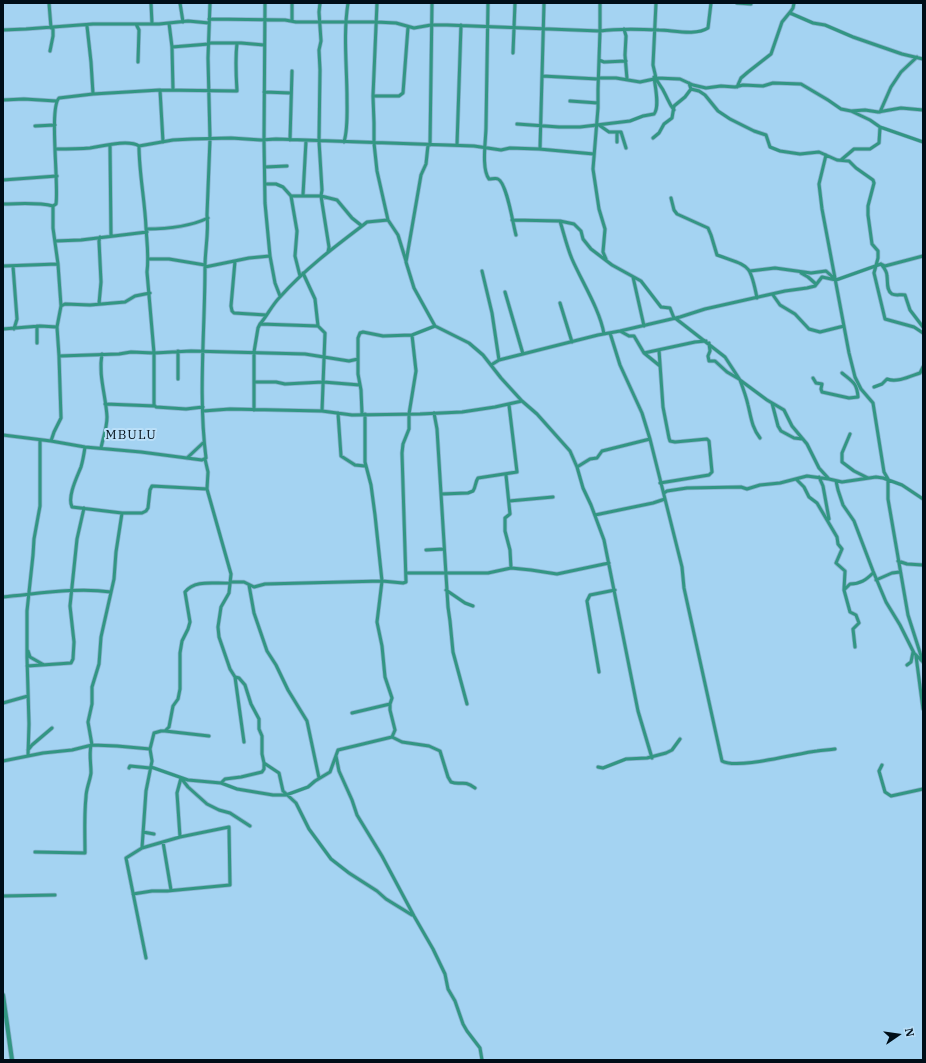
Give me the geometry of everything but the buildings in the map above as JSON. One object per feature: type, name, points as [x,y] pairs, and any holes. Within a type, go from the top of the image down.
[{"type":"street","points":[[49,3],[53,36],[50,51]]},
{"type":"street","points":[[151,3],[152,24]]},
{"type":"street","points":[[180,3],[183,22]]},
{"type":"street","points":[[210,3],[208,91],[210,139],[208,225],[202,352],[203,443],[208,472],[207,489],[231,574],[229,593],[221,607],[218,627],[220,644],[230,669],[235,677],[244,742]]},
{"type":"street","points":[[265,3],[265,184],[270,256],[275,283],[280,296]]},
{"type":"street","points":[[292,3],[292,21]]},
{"type":"street","points":[[320,3],[319,21],[321,41],[319,50],[319,141],[322,190],[321,196],[329,248],[328,252]]},
{"type":"street","points":[[344,142],[347,116],[346,22],[348,3]]},
{"type":"street","points":[[377,3],[373,96],[374,143],[377,171],[388,220],[398,235],[414,288],[423,307],[435,326],[469,343],[483,355],[522,402],[537,414],[570,451],[604,540],[638,711],[652,758]]},
{"type":"street","points":[[406,262],[421,175],[426,164],[429,145],[432,3]]},
{"type":"street","points":[[488,3],[485,147],[487,176],[489,178],[499,179],[503,184],[516,235]]},
{"type":"street","points":[[513,53],[515,3]]},
{"type":"street","points":[[540,149],[544,3]]},
{"type":"street","points":[[600,3],[598,125],[593,169],[599,209],[604,229],[603,252],[606,259]]},
{"type":"street","points":[[517,124],[559,127],[598,125],[630,121],[655,113],[657,98],[653,65],[656,3]]},
{"type":"street","points":[[3,30],[87,26],[93,24],[152,24],[264,19],[396,23],[414,28],[431,25],[460,25],[543,29],[563,28],[600,31],[624,29],[682,32],[706,30],[709,25],[711,3]]},
{"type":"street","points":[[737,3],[751,4]]},
{"type":"street","points":[[737,87],[741,78],[771,54],[782,22],[793,8],[794,3]]},
{"type":"street","points":[[790,12],[812,23],[825,25],[853,37],[902,54],[923,58]]},
{"type":"street","points":[[169,23],[172,47],[173,90]]},
{"type":"street","points":[[136,24],[138,30],[138,62]]},
{"type":"street","points":[[458,145],[460,25]]},
{"type":"street","points":[[87,26],[91,62],[92,94]]},
{"type":"street","points":[[373,96],[399,96],[403,93],[408,27]]},
{"type":"street","points":[[624,29],[626,36],[625,55],[627,80]]},
{"type":"street","points":[[172,47],[237,43],[264,45]]},
{"type":"street","points":[[3,100],[24,99],[56,101],[59,98],[92,94],[160,90],[237,91],[235,66],[237,43]]},
{"type":"street","points":[[880,112],[891,87],[900,72],[917,57]]},
{"type":"street","points":[[599,60],[604,62],[626,61]]},
{"type":"street","points":[[290,140],[292,71]]},
{"type":"street","points":[[542,76],[627,80],[640,82],[655,77],[680,79],[706,88],[721,86],[737,87],[743,85],[763,86],[773,83],[801,84],[841,109],[851,111],[870,120],[880,127],[923,142]]},
{"type":"street","points":[[655,77],[674,110]]},
{"type":"street","points":[[689,83],[691,89]]},
{"type":"street","points":[[653,138],[664,124],[672,118],[674,106],[685,97],[691,89]]},
{"type":"street","points":[[691,89],[699,91],[705,95],[718,111],[730,120],[766,135],[770,147],[780,151],[795,153],[819,152],[842,160],[850,161],[856,168],[868,175],[874,182],[868,206],[872,244],[878,251],[874,273],[885,319],[914,327],[923,333]]},
{"type":"street","points":[[160,90],[163,142]]},
{"type":"street","points":[[264,92],[291,93]]},
{"type":"street","points":[[584,97],[584,102]]},
{"type":"street","points":[[51,441],[61,418],[57,328],[61,306],[58,264],[53,228],[53,206],[56,204],[57,199],[55,149],[56,101]]},
{"type":"street","points":[[570,101],[598,103]]},
{"type":"street","points":[[851,111],[859,110],[880,112],[901,108],[923,110]]},
{"type":"street","points":[[35,126],[55,125]]},
{"type":"street","points":[[598,125],[610,132],[622,133],[626,148]]},
{"type":"street","points":[[842,160],[854,149],[870,149],[879,143],[880,127]]},
{"type":"street","points":[[617,132],[617,142]]},
{"type":"street","points":[[912,137],[923,138]]},
{"type":"street","points":[[55,149],[81,149],[127,143],[136,143],[139,146],[173,140],[231,138],[458,145],[501,150],[510,148],[540,149],[594,154]]},
{"type":"street","points":[[303,196],[306,141]]},
{"type":"street","points":[[110,145],[112,236]]},
{"type":"street","points":[[139,146],[149,259],[147,272],[154,353],[155,406]]},
{"type":"street","points":[[826,155],[819,184],[844,326],[855,377],[861,389],[873,403],[884,472],[888,479],[888,499],[908,615],[923,662]]},
{"type":"street","points":[[265,167],[287,166]]},
{"type":"street","points":[[3,180],[57,176]]},
{"type":"street","points":[[265,184],[276,184],[288,191],[291,196],[297,231],[295,256],[314,299],[318,326],[325,333],[322,412]]},
{"type":"street","points":[[291,196],[321,196],[336,200],[352,218],[362,226]]},
{"type":"street","points":[[671,198],[677,214],[708,228],[717,255],[735,261],[750,271],[757,298]]},
{"type":"street","points":[[3,204],[43,203],[53,206]]},
{"type":"street","points":[[55,241],[80,240],[184,226],[208,218]]},
{"type":"street","points":[[254,410],[254,352],[258,328],[266,314],[280,296],[302,274],[328,252],[367,222],[388,220]]},
{"type":"street","points":[[512,220],[560,221],[574,224],[581,231],[584,239],[591,249],[612,265],[641,281],[661,307],[670,308],[674,318],[725,357],[740,380],[749,406],[755,432],[760,438]]},
{"type":"street","points":[[560,221],[572,258],[590,295],[604,334]]},
{"type":"street","points":[[98,304],[101,282],[100,237]]},
{"type":"street","points":[[149,259],[169,259],[205,266],[270,256]]},
{"type":"street","points":[[491,366],[499,360],[604,334],[644,326],[705,309],[790,290],[807,288],[816,284],[822,277],[836,280],[881,264],[886,266],[923,256]]},
{"type":"street","points":[[235,261],[231,306],[232,311],[234,313],[266,314]]},
{"type":"street","points":[[3,266],[58,264]]},
{"type":"street","points":[[881,264],[887,274],[890,293],[894,295],[905,295],[910,310],[923,327]]},
{"type":"street","points":[[13,266],[17,319],[14,329]]},
{"type":"street","points":[[750,271],[775,268],[811,273],[826,271],[836,280]]},
{"type":"street","points":[[482,271],[492,312],[499,360]]},
{"type":"street","points":[[800,272],[816,284]]},
{"type":"street","points":[[633,276],[644,326]]},
{"type":"street","points":[[505,292],[523,354]]},
{"type":"street","points":[[61,306],[65,304],[90,305],[125,302],[135,296],[150,293]]},
{"type":"street","points":[[773,295],[780,305],[795,314],[809,329],[820,332],[844,326]]},
{"type":"street","points":[[560,303],[572,342]]},
{"type":"street","points":[[260,324],[318,326]]},
{"type":"street","points":[[3,329],[37,326],[57,328]]},
{"type":"street","points":[[37,326],[37,343]]},
{"type":"street","points":[[392,737],[395,730],[390,704],[392,695],[385,677],[382,646],[377,622],[382,582],[371,485],[365,466],[364,414],[358,378],[358,335],[362,332],[383,336],[412,335],[435,326]]},
{"type":"street","points":[[620,331],[629,336],[634,336],[644,353],[660,366]]},
{"type":"street","points":[[610,333],[620,365],[642,413],[650,439],[682,567],[684,588],[722,761],[731,763],[753,762],[835,749]]},
{"type":"street","points":[[165,731],[169,727],[173,706],[178,699],[180,689],[180,653],[182,641],[190,622],[185,592],[188,588],[197,584],[230,582],[244,582],[254,587],[265,584],[405,583],[407,580],[403,512],[402,453],[403,444],[409,429],[409,414],[416,371],[412,335]]},
{"type":"street","points":[[644,353],[694,342],[707,342]]},
{"type":"street","points":[[707,342],[710,352],[708,356],[709,361],[714,361],[727,372],[784,410],[792,426],[803,439],[819,468],[829,479]]},
{"type":"street","points":[[660,350],[662,407],[670,441],[675,442],[707,439],[709,441],[712,472],[709,475],[660,483]]},
{"type":"street","points":[[59,356],[119,354],[131,352],[254,352],[305,354],[349,361],[358,359]]},
{"type":"street","points":[[178,352],[178,379]]},
{"type":"street","points":[[101,448],[107,425],[100,361],[102,354]]},
{"type":"street","points":[[874,387],[882,384],[887,379],[904,378],[920,373],[923,367]]},
{"type":"street","points":[[813,378],[816,383],[822,384],[822,392],[849,398],[858,397],[858,388],[856,384],[842,373]]},
{"type":"street","points":[[255,382],[276,382],[285,384],[323,382],[360,385]]},
{"type":"street","points":[[105,404],[155,406],[186,410],[230,409],[322,412],[352,415],[462,412],[522,402]]},
{"type":"street","points":[[772,403],[780,431],[794,438],[803,439]]},
{"type":"street","points":[[441,494],[468,493],[473,491],[478,478],[506,475],[517,472],[509,404]]},
{"type":"street","points":[[338,413],[341,456],[355,465],[365,466]]},
{"type":"street","points":[[434,413],[437,429],[446,590],[453,652],[467,704]]},
{"type":"street","points":[[850,434],[842,453],[842,462],[854,471],[868,478]]},
{"type":"street","points":[[3,435],[85,447],[205,459]]},
{"type":"street","points":[[577,467],[590,459],[597,458],[602,451],[650,439]]},
{"type":"street","points":[[28,756],[26,647],[27,611],[34,539],[40,506],[40,440]]},
{"type":"street","points":[[187,458],[203,443]]},
{"type":"street","points":[[85,447],[70,503],[72,507],[122,513],[142,513],[146,511],[149,504],[150,490],[152,486],[207,489]]},
{"type":"street","points":[[506,475],[510,514],[505,518],[505,532],[510,550],[511,568]]},
{"type":"street","points":[[664,493],[667,491],[687,488],[707,489],[742,487],[747,489],[760,484],[780,483],[807,476],[846,482],[876,477],[888,479],[923,499]]},
{"type":"street","points":[[818,477],[823,486],[829,523]]},
{"type":"street","points":[[796,479],[804,487],[809,497],[818,503],[837,537],[838,544],[842,549],[836,563],[845,571],[844,590],[850,612],[856,615],[859,623],[853,629],[854,647]]},
{"type":"street","points":[[836,481],[843,505],[854,521],[873,573],[886,602],[900,625],[913,652],[923,662]]},
{"type":"street","points":[[509,500],[553,497]]},
{"type":"street","points":[[595,515],[653,503],[665,498]]},
{"type":"street","points":[[27,666],[71,663],[73,659],[74,642],[70,613],[71,591],[77,539],[84,508]]},
{"type":"street","points":[[35,852],[85,853],[84,811],[92,761],[90,755],[91,745],[88,722],[92,704],[92,687],[99,664],[101,637],[111,592],[122,513]]},
{"type":"street","points":[[426,550],[444,549]]},
{"type":"street","points":[[898,561],[907,564],[923,565]]},
{"type":"street","points":[[407,573],[488,573],[511,568],[557,574],[609,563]]},
{"type":"street","points":[[876,580],[900,572]]},
{"type":"street","points":[[844,590],[850,584],[857,584],[867,579],[873,573]]},
{"type":"street","points":[[248,585],[254,613],[267,651],[307,721],[319,778]]},
{"type":"street","points":[[446,590],[465,603],[473,606]]},
{"type":"street","points":[[600,672],[587,601],[590,595],[614,590]]},
{"type":"street","points":[[3,597],[29,593],[71,591],[111,592]]},
{"type":"street","points":[[26,647],[30,657],[44,665]]},
{"type":"street","points":[[907,665],[911,662],[913,652]]},
{"type":"street","points":[[916,656],[923,709]]},
{"type":"street","points":[[221,783],[225,779],[241,778],[262,772],[264,769],[262,736],[259,729],[260,721],[251,704],[245,685],[239,678],[235,677]]},
{"type":"street","points":[[3,703],[28,696]]},
{"type":"street","points":[[352,713],[390,704]]},
{"type":"street","points":[[28,750],[52,728]]},
{"type":"street","points":[[142,848],[146,792],[152,756],[150,749],[154,733],[165,731],[209,736]]},
{"type":"street","points":[[128,768],[130,766],[151,767],[181,778],[221,783],[238,789],[273,795],[286,795],[308,788],[319,778],[330,772],[337,752],[340,749],[392,737],[402,742],[429,746],[439,750],[442,754],[451,782],[464,782],[475,788]]},
{"type":"street","points":[[598,767],[603,768],[628,758],[652,758],[670,752],[680,739]]},
{"type":"street","points":[[3,761],[28,756],[63,752],[91,745],[150,749]]},
{"type":"street","points":[[336,756],[357,815],[382,856],[439,960],[445,974],[448,989],[455,1001],[467,1031],[480,1048],[482,1060]]},
{"type":"street","points":[[264,763],[279,773],[283,791],[296,803],[309,829],[331,859],[386,899],[414,916]]},
{"type":"street","points":[[882,765],[879,770],[885,792],[891,796],[923,789]]},
{"type":"street","points":[[181,778],[188,787],[207,804],[219,810],[230,813],[250,826]]},
{"type":"street","points":[[180,837],[177,793],[181,778]]},
{"type":"street","points":[[133,894],[152,891],[230,885],[229,827],[180,837],[142,848],[126,858],[133,894],[146,958]]},
{"type":"street","points":[[144,832],[154,834]]},
{"type":"street","points":[[163,842],[171,890]]},
{"type":"street","points":[[3,896],[55,895]]},
{"type":"street","points":[[3,995],[12,1060]]},
{"type":"district","name":"MBULU","points":[[131,435]]}]
